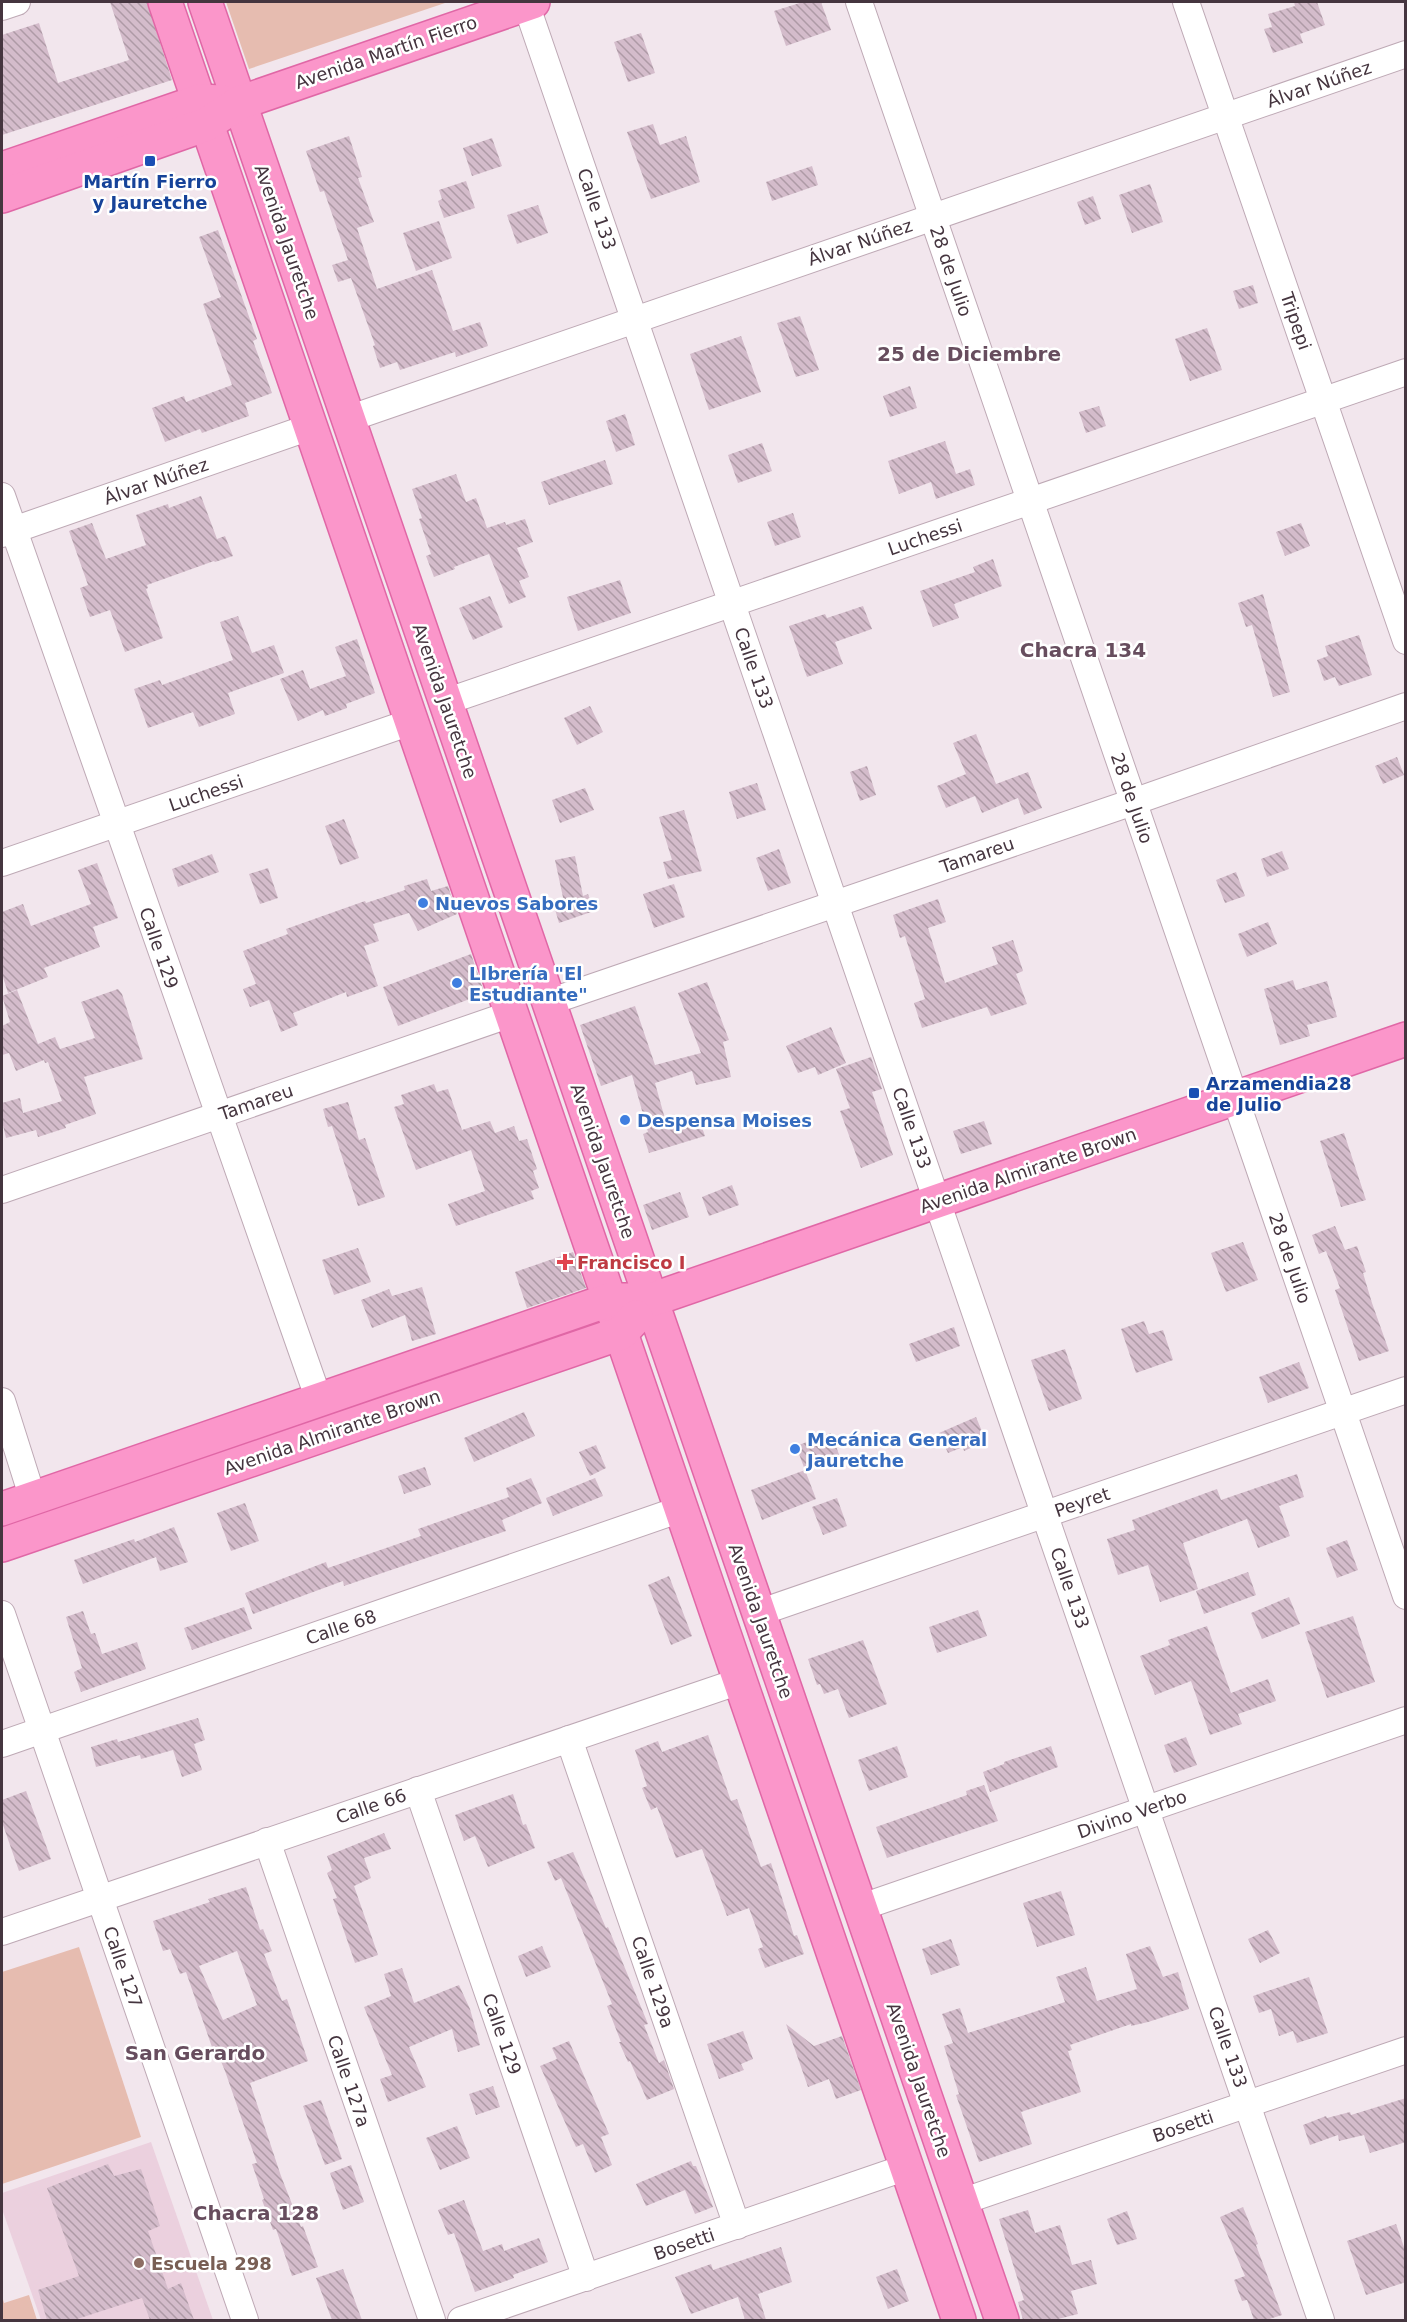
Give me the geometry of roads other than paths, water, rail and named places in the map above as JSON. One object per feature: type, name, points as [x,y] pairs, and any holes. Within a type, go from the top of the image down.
[{"type":"main road","name":"Avenida Jauretche","points":[[165,2],[959,2320]]},
{"type":"main road","name":"Avenida Jauretche","points":[[205,2],[1002,2320]]},
{"type":"main road","name":"Avenida Martín Fierro","points":[[2,169],[239,103],[530,3]]},
{"type":"main road","name":"Avenida Martín Fierro","points":[[2,196],[204,112]]},
{"type":"main road","name":"Avenida Almirante Brown","points":[[2,1509],[609,1300],[651,1300],[1406,1039]]},
{"type":"main road","name":"Avenida Almirante Brown","points":[[2,1545],[621,1333],[651,1300]]},
{"type":"street","points":[[2,7],[17,2]]},
{"type":"street","name":"28 de Julio","points":[[859,2],[1406,1596]]},
{"type":"street","name":"Tripepi","points":[[1186,2],[1406,640]]},
{"type":"street","name":"Calle 133","points":[[530,3],[635,320],[1321,2320]]},
{"type":"street","name":"Álvar Núñez","points":[[348,419],[1406,54]]},
{"type":"street","name":"Luchessi","points":[[445,702],[1406,372]]},
{"type":"street","name":"Álvar Núñez","points":[[8,532],[310,427]]},
{"type":"street","name":"Calle 129","points":[[2,496],[8,532],[116,824],[319,1400]]},
{"type":"street","name":"Tamareu","points":[[549,1002],[1406,706]]},
{"type":"street","name":"Luchessi","points":[[2,863],[411,722]]},
{"type":"street","name":"Tamareu","points":[[2,1190],[511,1014]]},
{"type":"street","name":"Peyret","points":[[758,1613],[1406,1390]]},
{"type":"street","points":[[2,1401],[33,1498]]},
{"type":"street","name":"Calle 68","points":[[2,1744],[681,1509]]},
{"type":"street","name":"Calle 127","points":[[2,1614],[245,2320]]},
{"type":"street","name":"Calle 66","points":[[2,1932],[740,1681]]},
{"type":"street","name":"Divino Verbo","points":[[859,1908],[1406,1720]]},
{"type":"street","name":"Calle 129a","points":[[569,1739],[737,2226]]},
{"type":"street","name":"Calle 129","points":[[417,1790],[586,2278]]},
{"type":"street","name":"Calle 127a","points":[[267,1841],[432,2320]]},
{"type":"street","name":"Bosetti","points":[[961,2202],[1406,2050]]},
{"type":"street","name":"Bosetti","points":[[461,2320],[907,2167]]},
{"type":"place","name":"Martín Fierro y Jauretche","points":[[150,161]]},
{"type":"place","name":"Nuevos Sabores","points":[[423,903]]},
{"type":"place","name":"LIbrería \"El Estudiante\"","points":[[457,983]]},
{"type":"place","name":"Arzamendia28 de Julio","points":[[1194,1093]]},
{"type":"place","name":"Despensa Moises","points":[[625,1120]]},
{"type":"place","name":"Francisco I","points":[[565,1262]]},
{"type":"place","name":"Mecánica General Jauretche","points":[[795,1449]]},
{"type":"place","name":"Escuela 298","points":[[139,2263]]},
{"type":"district","name":"25 de Diciembre","points":[[969,354]]},
{"type":"district","name":"Chacra 134","points":[[1083,650]]},
{"type":"district","name":"San Gerardo","points":[[195,2053]]},
{"type":"district","name":"Chacra 128","points":[[256,2213]]}]
